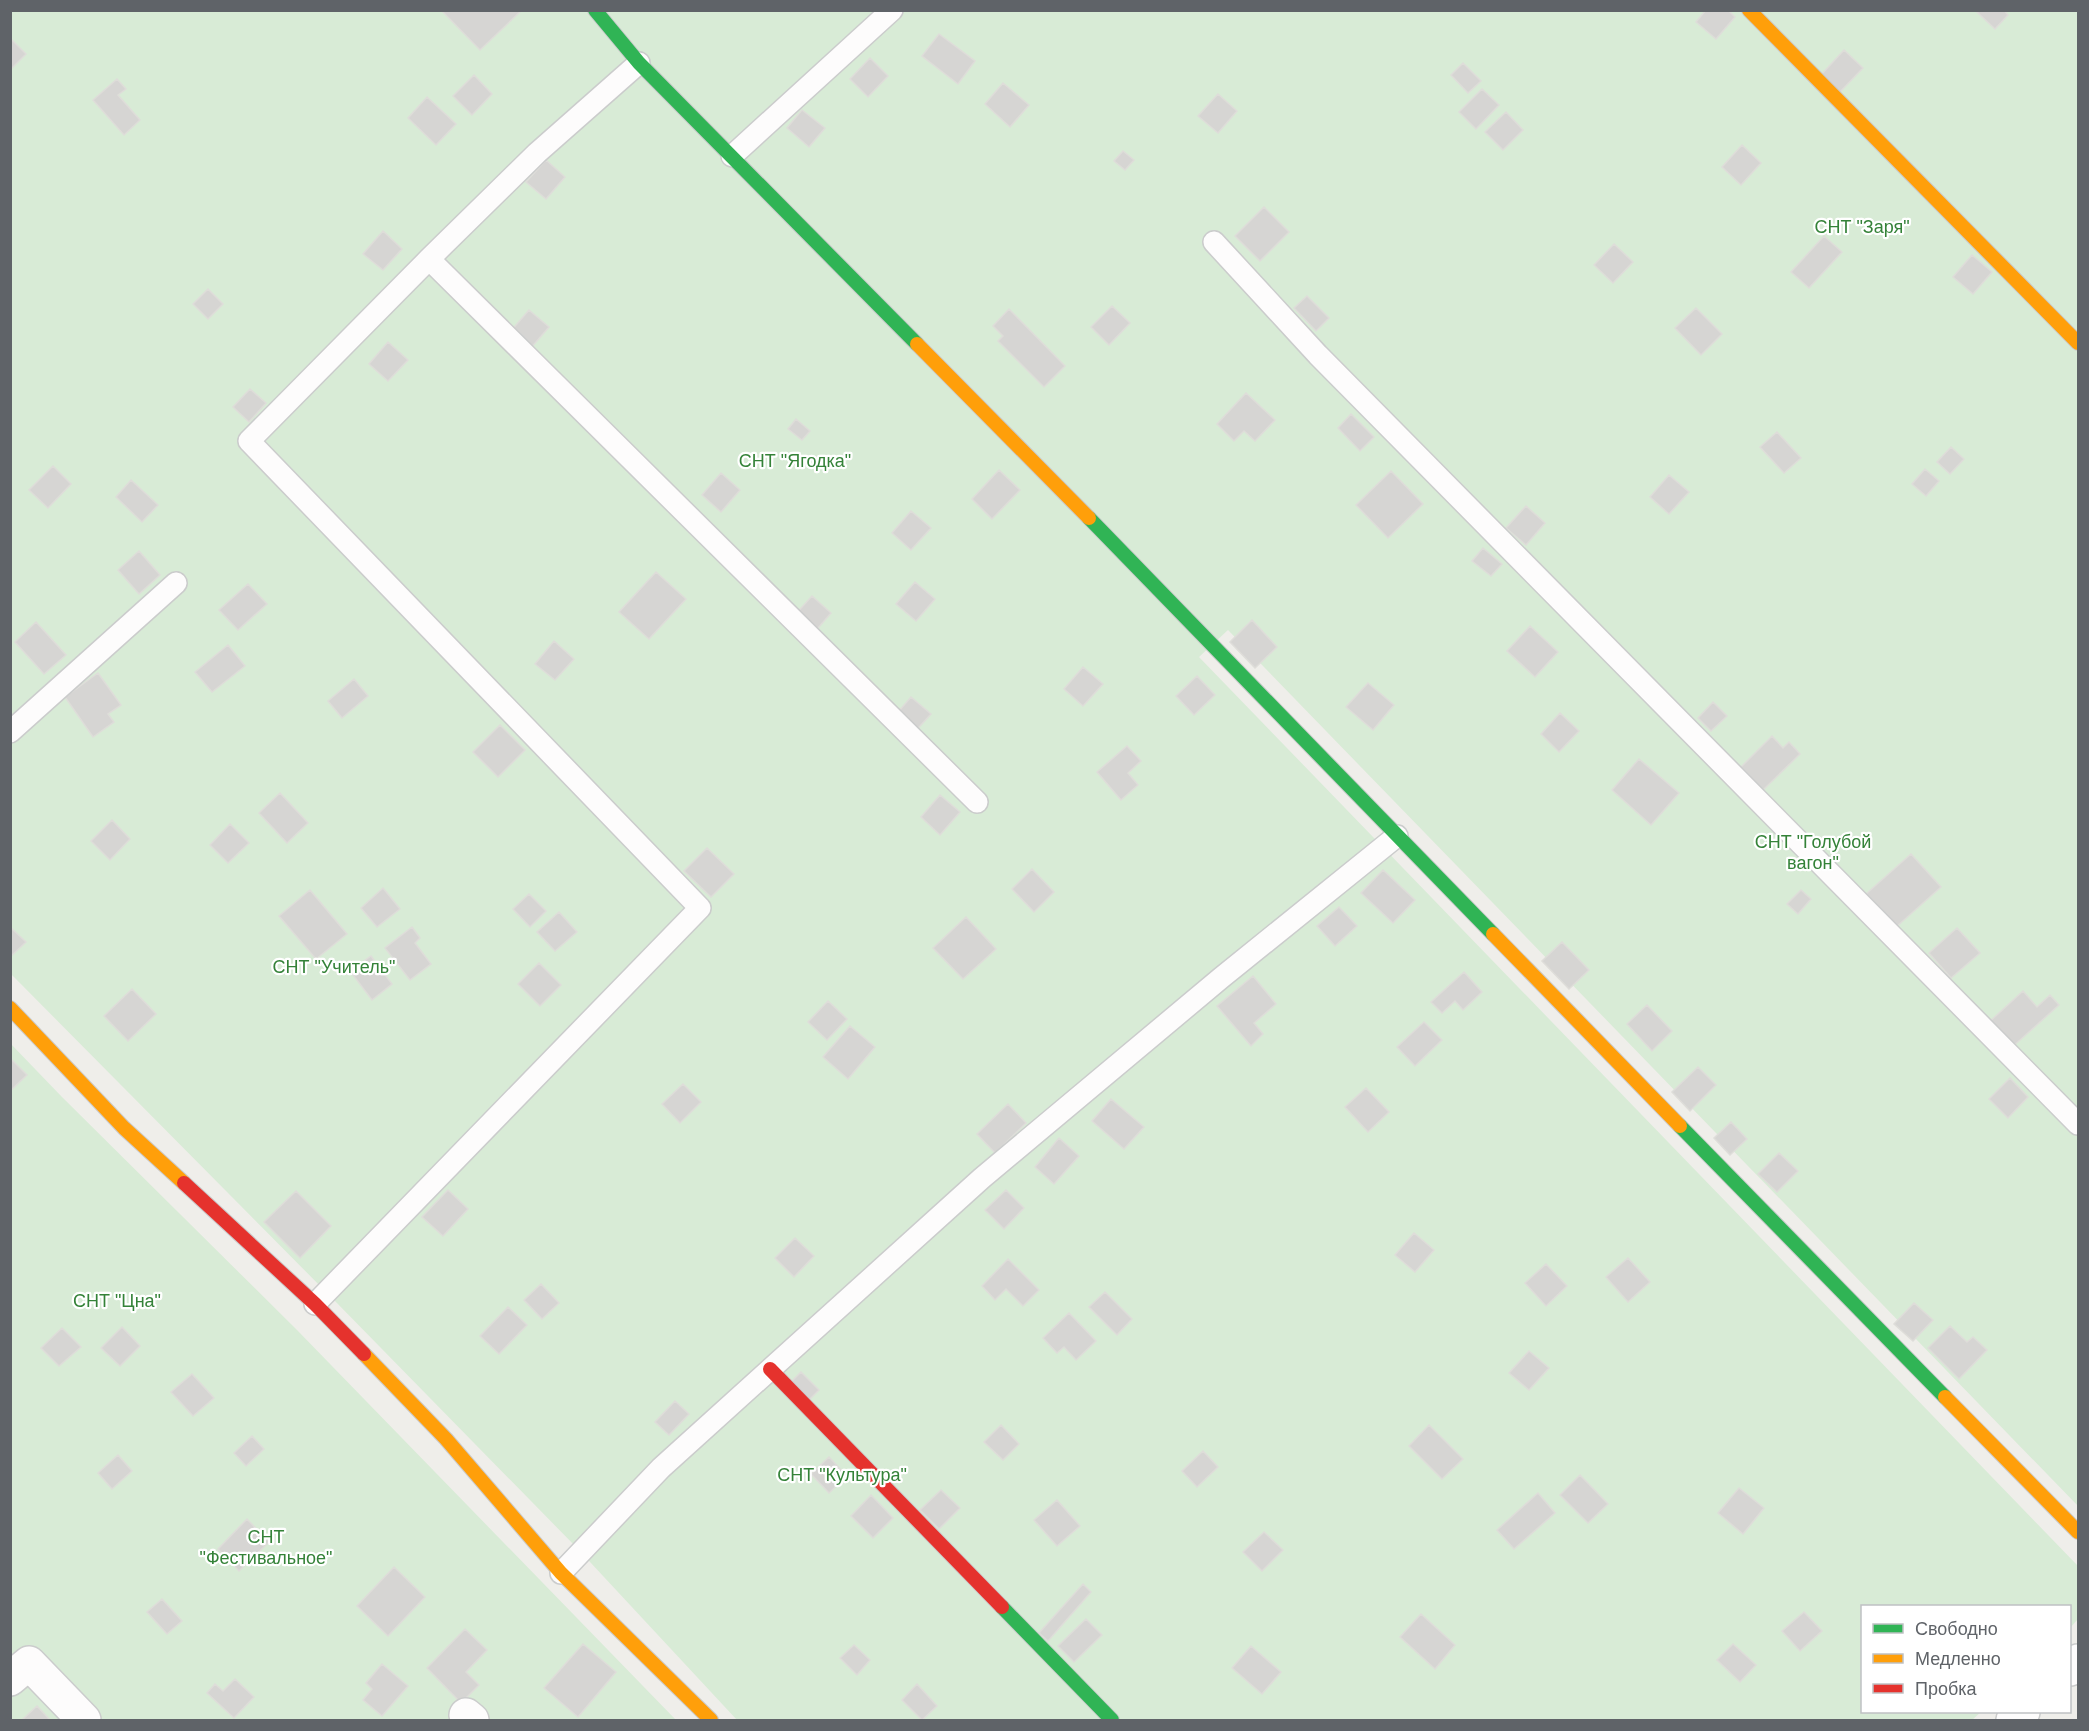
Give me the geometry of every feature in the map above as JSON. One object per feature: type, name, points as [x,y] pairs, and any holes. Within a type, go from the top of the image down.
[{"type":"street","points":[[595,10],[639,63],[1180,609],[1397,836],[2079,1532]]},
{"type":"street","points":[[1749,10],[2079,343]]},
{"type":"street","points":[[10,1008],[124,1128],[315,1305],[446,1439],[561,1573],[711,1720]]},
{"type":"street","points":[[770,1368],[1112,1720]]},
{"type":"street","points":[[10,1679],[29,1663],[84,1720]]},
{"type":"lane","points":[[732,156],[892,10]]},
{"type":"lane","points":[[315,1305],[700,908],[249,441],[537,153],[639,63]]},
{"type":"lane","points":[[1214,242],[1318,355],[2079,1124]]},
{"type":"lane","points":[[429,259],[977,802]]},
{"type":"lane","points":[[10,732],[176,583]]},
{"type":"lane","points":[[561,1573],[661,1468],[982,1178],[1221,978],[1397,836]]},
{"type":"green space","points":[[10,11],[2078,11],[2078,1506],[1228,630],[1199,657],[2078,1566],[2078,1619],[2071,1627],[2071,1605],[1861,1605],[1861,1713],[1980,1713],[1972,1720],[737,1720],[577,1548],[11,974]]},
{"type":"green space","name":"СНТ \"Фестивальное\"","points":[[10,1043],[297,1330],[676,1720],[11,1720]]},
{"type":"building","points":[[441,10],[522,10],[480,50]]},
{"type":"building","points":[[1706,10],[1728,10],[1735,17],[1716,39],[1696,22]]},
{"type":"building","points":[[1978,10],[2004,10],[2008,15],[1995,29],[1977,12]]},
{"type":"building","points":[[939,34],[975,61],[958,84],[922,56]]},
{"type":"building","points":[[10,38],[26,54],[10,70]]},
{"type":"building","points":[[1844,50],[1863,68],[1838,94],[1820,76]]},
{"type":"building","points":[[870,58],[888,76],[868,97],[850,79]]},
{"type":"building","points":[[1463,63],[1481,81],[1468,93],[1451,75]]},
{"type":"building","points":[[474,75],[492,94],[472,115],[453,96]]},
{"type":"building","points":[[117,79],[126,89],[118,95],[140,120],[124,135],[93,100]]},
{"type":"building","points":[[1003,83],[1029,105],[1010,127],[985,104]]},
{"type":"building","points":[[1482,89],[1499,105],[1476,129],[1459,112]]},
{"type":"building","points":[[1218,94],[1237,111],[1218,133],[1198,116]]},
{"type":"building","points":[[427,97],[456,124],[436,145],[408,118]]},
{"type":"building","points":[[802,110],[825,128],[809,147],[787,128]]},
{"type":"building","points":[[1506,112],[1523,130],[1503,150],[1485,132]]},
{"type":"building","points":[[1742,145],[1761,163],[1741,185],[1722,167]]},
{"type":"building","points":[[1123,151],[1134,160],[1125,170],[1114,161]]},
{"type":"building","points":[[546,160],[565,177],[546,199],[526,182]]},
{"type":"building","points":[[1264,207],[1289,232],[1260,261],[1235,236]]},
{"type":"building","points":[[383,231],[402,249],[383,270],[363,254]]},
{"type":"building","points":[[1824,236],[1842,252],[1809,288],[1791,272]]},
{"type":"building","points":[[1614,244],[1633,262],[1613,283],[1594,265]]},
{"type":"building","points":[[1972,255],[1992,272],[1973,294],[1953,277]]},
{"type":"building","points":[[208,289],[223,304],[208,319],[193,304]]},
{"type":"building","points":[[1307,296],[1329,318],[1316,331],[1294,308]]},
{"type":"building","points":[[1112,306],[1130,323],[1109,345],[1091,327]]},
{"type":"building","points":[[1696,308],[1722,334],[1701,355],[1675,328]]},
{"type":"building","points":[[1009,309],[1065,366],[1044,387],[998,341],[1003,336],[993,326]]},
{"type":"building","points":[[529,310],[549,327],[530,349],[510,332]]},
{"type":"building","points":[[388,342],[408,360],[388,381],[369,364]]},
{"type":"building","points":[[250,389],[266,403],[249,422],[233,407]]},
{"type":"building","points":[[1246,393],[1275,420],[1255,441],[1244,431],[1234,441],[1217,424]]},
{"type":"building","points":[[1351,414],[1374,437],[1360,451],[1338,428]]},
{"type":"building","points":[[796,419],[810,431],[802,440],[788,429]]},
{"type":"building","points":[[1777,432],[1801,458],[1784,473],[1760,447]]},
{"type":"building","points":[[1951,447],[1964,459],[1950,474],[1937,462]]},
{"type":"building","points":[[53,466],[71,484],[48,508],[29,490]]},
{"type":"building","points":[[1925,469],[1939,481],[1926,496],[1912,484]]},
{"type":"building","points":[[999,470],[1020,490],[992,519],[972,499]]},
{"type":"building","points":[[1391,471],[1423,504],[1388,538],[1356,505]]},
{"type":"building","points":[[721,473],[740,490],[721,512],[702,495]]},
{"type":"building","points":[[1669,475],[1689,492],[1669,514],[1650,497]]},
{"type":"building","points":[[131,480],[158,505],[142,522],[116,497]]},
{"type":"building","points":[[1526,506],[1545,523],[1526,545],[1506,528]]},
{"type":"building","points":[[911,511],[931,528],[911,550],[892,533]]},
{"type":"building","points":[[1483,548],[1502,564],[1491,576],[1472,561]]},
{"type":"building","points":[[139,551],[160,575],[139,594],[118,570]]},
{"type":"building","points":[[656,572],[686,599],[649,639],[619,612]]},
{"type":"building","points":[[915,582],[935,599],[916,621],[896,604]]},
{"type":"building","points":[[248,584],[267,604],[238,630],[219,610]]},
{"type":"building","points":[[812,596],[831,613],[812,635],[792,618]]},
{"type":"building","points":[[1252,620],[1277,647],[1255,668],[1230,642]]},
{"type":"building","points":[[36,622],[66,655],[44,674],[15,642]]},
{"type":"building","points":[[1530,626],[1558,652],[1535,677],[1507,651]]},
{"type":"building","points":[[554,641],[574,659],[555,680],[535,664]]},
{"type":"building","points":[[228,645],[245,666],[212,692],[195,672]]},
{"type":"building","points":[[1083,667],[1103,684],[1083,706],[1064,689]]},
{"type":"building","points":[[98,673],[121,705],[108,714],[114,722],[93,737],[65,697]]},
{"type":"building","points":[[1197,676],[1215,695],[1194,715],[1176,696]]},
{"type":"building","points":[[354,679],[368,696],[342,718],[328,701]]},
{"type":"building","points":[[1368,683],[1394,705],[1373,730],[1346,707]]},
{"type":"building","points":[[911,697],[931,714],[911,736],[892,719]]},
{"type":"building","points":[[1713,702],[1727,716],[1711,731],[1698,718]]},
{"type":"building","points":[[1560,713],[1579,731],[1559,752],[1541,734]]},
{"type":"building","points":[[500,725],[525,750],[498,777],[473,752]]},
{"type":"building","points":[[1772,736],[1783,748],[1789,742],[1800,754],[1763,790],[1741,767]]},
{"type":"building","points":[[1127,746],[1141,761],[1128,773],[1138,785],[1121,800],[1097,772]]},
{"type":"building","points":[[1639,759],[1679,793],[1651,825],[1612,790]]},
{"type":"building","points":[[280,793],[308,823],[287,843],[259,813]]},
{"type":"building","points":[[940,795],[960,812],[940,835],[921,817]]},
{"type":"building","points":[[112,820],[130,839],[110,860],[91,841]]},
{"type":"building","points":[[230,824],[249,843],[228,863],[210,845]]},
{"type":"building","points":[[707,848],[734,874],[711,897],[684,871]]},
{"type":"building","points":[[1911,854],[1941,887],[1895,928],[1866,894]]},
{"type":"building","points":[[1032,869],[1054,892],[1034,912],[1012,889]]},
{"type":"building","points":[[1383,870],[1415,900],[1393,923],[1361,893]]},
{"type":"building","points":[[383,888],[400,909],[377,927],[361,908]]},
{"type":"building","points":[[310,890],[347,934],[316,959],[279,916]]},
{"type":"building","points":[[1801,890],[1811,899],[1798,914],[1787,904]]},
{"type":"building","points":[[529,894],[546,911],[530,927],[513,909]]},
{"type":"building","points":[[1339,907],[1357,926],[1335,946],[1317,926]]},
{"type":"building","points":[[559,912],[577,932],[555,951],[537,932]]},
{"type":"building","points":[[966,917],[996,949],[963,979],[933,948]]},
{"type":"building","points":[[10,927],[26,942],[10,957]]},
{"type":"building","points":[[412,927],[420,938],[415,943],[431,964],[410,980],[385,948]]},
{"type":"building","points":[[1957,928],[1980,953],[1951,978],[1929,953]]},
{"type":"building","points":[[1562,942],[1589,970],[1569,989],[1542,961]]},
{"type":"building","points":[[371,956],[392,984],[372,1000],[350,971]]},
{"type":"building","points":[[539,963],[561,985],[540,1006],[518,984]]},
{"type":"building","points":[[1464,972],[1482,992],[1463,1010],[1455,1001],[1442,1013],[1431,1002]]},
{"type":"building","points":[[1253,976],[1276,1004],[1254,1023],[1263,1034],[1251,1046],[1217,1006]]},
{"type":"building","points":[[132,989],[156,1014],[128,1041],[104,1016]]},
{"type":"building","points":[[2023,991],[2037,1007],[2050,995],[2059,1005],[2010,1049],[1987,1024]]},
{"type":"building","points":[[828,1001],[847,1019],[827,1040],[808,1022]]},
{"type":"building","points":[[1647,1005],[1672,1031],[1652,1051],[1627,1024]]},
{"type":"building","points":[[1424,1022],[1442,1040],[1415,1066],[1397,1047]]},
{"type":"building","points":[[850,1026],[875,1047],[848,1079],[823,1057]]},
{"type":"building","points":[[10,1058],[27,1075],[10,1091]]},
{"type":"building","points":[[1698,1067],[1716,1085],[1690,1111],[1672,1092]]},
{"type":"building","points":[[2010,1078],[2028,1097],[2008,1118],[1989,1099]]},
{"type":"building","points":[[683,1084],[701,1102],[680,1123],[662,1104]]},
{"type":"building","points":[[1366,1088],[1389,1112],[1368,1132],[1345,1107]]},
{"type":"building","points":[[1111,1099],[1144,1127],[1124,1149],[1092,1121]]},
{"type":"building","points":[[1008,1104],[1026,1123],[995,1153],[977,1134]]},
{"type":"building","points":[[1731,1122],[1747,1139],[1730,1155],[1714,1138]]},
{"type":"building","points":[[1059,1138],[1079,1156],[1054,1184],[1035,1167]]},
{"type":"building","points":[[1779,1153],[1798,1171],[1777,1192],[1758,1174]]},
{"type":"building","points":[[448,1190],[468,1209],[443,1236],[422,1217]]},
{"type":"building","points":[[1006,1190],[1024,1208],[1004,1229],[985,1210]]},
{"type":"building","points":[[296,1191],[331,1226],[300,1258],[264,1222]]},
{"type":"building","points":[[1414,1233],[1434,1250],[1415,1272],[1395,1255]]},
{"type":"building","points":[[795,1238],[814,1256],[794,1277],[775,1258]]},
{"type":"building","points":[[1628,1258],[1650,1282],[1628,1302],[1606,1277]]},
{"type":"building","points":[[1008,1259],[1039,1290],[1023,1306],[1006,1289],[995,1300],[982,1286]]},
{"type":"building","points":[[1546,1264],[1567,1286],[1546,1306],[1525,1283]]},
{"type":"building","points":[[541,1284],[559,1303],[542,1319],[524,1300]]},
{"type":"building","points":[[1105,1292],[1132,1319],[1117,1335],[1089,1307]]},
{"type":"building","points":[[1914,1303],[1933,1320],[1913,1341],[1894,1324]]},
{"type":"building","points":[[508,1307],[527,1325],[499,1354],[480,1336]]},
{"type":"building","points":[[1069,1313],[1096,1341],[1076,1360],[1064,1347],[1057,1353],[1043,1338]]},
{"type":"building","points":[[1950,1326],[1967,1342],[1973,1337],[1987,1350],[1959,1379],[1928,1348]]},
{"type":"building","points":[[122,1327],[140,1346],[120,1366],[101,1348]]},
{"type":"building","points":[[62,1328],[81,1347],[59,1366],[41,1348]]},
{"type":"building","points":[[1529,1351],[1549,1368],[1529,1390],[1509,1373]]},
{"type":"building","points":[[801,1372],[819,1390],[808,1401],[790,1383]]},
{"type":"building","points":[[192,1374],[214,1398],[193,1416],[171,1392]]},
{"type":"building","points":[[675,1401],[689,1414],[669,1435],[655,1422]]},
{"type":"building","points":[[1001,1425],[1019,1444],[1003,1460],[984,1442]]},
{"type":"building","points":[[1429,1425],[1463,1459],[1442,1479],[1409,1446]]},
{"type":"building","points":[[252,1436],[264,1449],[246,1466],[234,1453]]},
{"type":"building","points":[[1203,1451],[1218,1467],[1197,1487],[1182,1471]]},
{"type":"building","points":[[118,1455],[132,1471],[112,1489],[98,1473]]},
{"type":"building","points":[[829,1457],[847,1476],[829,1493],[811,1474]]},
{"type":"building","points":[[1580,1475],[1608,1504],[1588,1523],[1560,1495]]},
{"type":"building","points":[[1739,1488],[1764,1508],[1743,1534],[1718,1513]]},
{"type":"building","points":[[941,1490],[960,1508],[939,1529],[920,1510]]},
{"type":"building","points":[[1538,1493],[1555,1513],[1514,1549],[1497,1530]]},
{"type":"building","points":[[871,1495],[893,1518],[873,1538],[851,1516]]},
{"type":"building","points":[[1057,1500],[1080,1526],[1057,1546],[1034,1520]]},
{"type":"building","points":[[247,1519],[269,1542],[239,1571],[218,1549]]},
{"type":"building","points":[[1264,1532],[1283,1550],[1262,1571],[1243,1552]]},
{"type":"building","points":[[394,1567],[425,1597],[388,1636],[357,1606]]},
{"type":"building","points":[[1083,1584],[1091,1592],[1048,1641],[1039,1633]]},
{"type":"building","points":[[162,1599],[182,1621],[167,1634],[147,1612]]},
{"type":"building","points":[[1804,1612],[1822,1631],[1800,1651],[1782,1631]]},
{"type":"building","points":[[1421,1614],[1455,1645],[1435,1669],[1400,1637]]},
{"type":"building","points":[[1086,1619],[1102,1635],[1074,1662],[1058,1646]]},
{"type":"building","points":[[465,1629],[487,1650],[466,1672],[479,1685],[461,1703],[427,1668]]},
{"type":"building","points":[[583,1644],[616,1672],[578,1717],[544,1688]]},
{"type":"building","points":[[1733,1644],[1756,1665],[1740,1682],[1717,1660]]},
{"type":"building","points":[[854,1645],[870,1660],[857,1675],[840,1658]]},
{"type":"building","points":[[1251,1646],[1281,1672],[1262,1694],[1232,1668]]},
{"type":"building","points":[[382,1664],[408,1686],[382,1716],[363,1700],[372,1689],[366,1683]]},
{"type":"building","points":[[235,1679],[254,1697],[234,1718],[207,1693],[215,1684],[223,1691]]},
{"type":"building","points":[[917,1684],[937,1706],[922,1720],[902,1700]]},
{"type":"building","points":[[37,1706],[50,1720],[22,1720]]},
{"type":"traffic: fast","points":[[595,10],[639,63],[917,344]]},
{"type":"traffic: fast","points":[[1089,518],[1493,934]]},
{"type":"traffic: fast","points":[[1680,1126],[1945,1397]]},
{"type":"traffic: fast","points":[[1002,1607],[1112,1720]]},
{"type":"traffic: slow","points":[[1749,10],[2078,343]]},
{"type":"traffic: slow","points":[[917,344],[1089,518]]},
{"type":"traffic: slow","points":[[1493,934],[1680,1126]]},
{"type":"traffic: slow","points":[[10,1008],[124,1128],[184,1183]]},
{"type":"traffic: slow","points":[[364,1354],[446,1439],[561,1573],[711,1720]]},
{"type":"traffic: slow","points":[[1945,1397],[2078,1532]]},
{"type":"traffic: jam","points":[[184,1183],[315,1304],[364,1354]]},
{"type":"traffic: jam","points":[[770,1369],[1002,1607]]},
{"type":"park label","name":"СНТ \"Заря\"","points":[[1862,227]]},
{"type":"park label","name":"СНТ \"Ягодка\"","points":[[795,461]]},
{"type":"park label","name":"СНТ \"Голубой вагон\"","points":[[1813,852]]},
{"type":"park label","name":"СНТ \"Учитель\"","points":[[334,967]]},
{"type":"park label","name":"СНТ \"Цна\"","points":[[117,1301]]},
{"type":"park label","name":"СНТ \"Культура\"","points":[[842,1475]]}]
